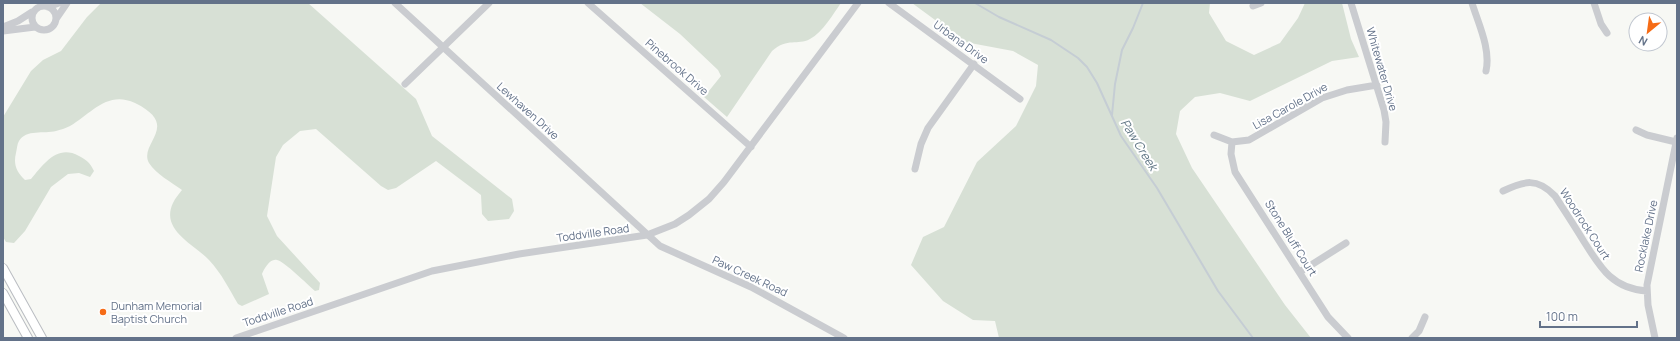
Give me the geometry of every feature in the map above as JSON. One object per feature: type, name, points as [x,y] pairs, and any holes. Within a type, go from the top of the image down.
[{"type":"main road","points":[[3,268],[42,338]]},
{"type":"main road","points":[[3,293],[28,338]]},
{"type":"street","points":[[3,27],[18,21],[39,7],[48,7],[59,3]]},
{"type":"street","points":[[3,31],[35,27],[42,30],[50,29],[67,3]]},
{"type":"street","name":"Lewhaven Drive","points":[[395,3],[647,235]]},
{"type":"street","points":[[405,84],[489,3]]},
{"type":"street","name":"Pinebrook Drive","points":[[588,3],[751,147]]},
{"type":"street","name":"Toddville Road","points":[[236,338],[432,271],[506,256],[647,235],[679,222],[702,205],[724,182],[858,3]]},
{"type":"street","name":"Urbana Drive","points":[[889,3],[1020,99]]},
{"type":"street","points":[[1253,6],[1261,3]]},
{"type":"street","name":"Whitewater Drive","points":[[1351,3],[1377,85],[1386,122],[1385,142]]},
{"type":"street","points":[[1472,3],[1486,50],[1488,60],[1486,71]]},
{"type":"street","points":[[1594,3],[1601,24],[1607,33]]},
{"type":"street","points":[[48,7],[54,11],[56,19]]},
{"type":"street","points":[[32,12],[31,20],[35,27]]},
{"type":"street","points":[[915,169],[921,144],[928,128],[974,64]]},
{"type":"street","name":"Lisa Carole Drive","points":[[1214,135],[1232,142],[1249,140],[1257,137],[1291,115],[1330,95],[1347,90],[1377,85]]},
{"type":"street","points":[[1636,130],[1647,135],[1677,140]]},
{"type":"street","name":"Rocklake Drive","points":[[1655,338],[1648,306],[1647,291],[1651,264],[1677,140]]},
{"type":"street","name":"Stone Bluff Court","points":[[1232,142],[1231,154],[1235,172],[1328,316],[1348,338]]},
{"type":"street","name":"Woodrock Court","points":[[1503,191],[1519,183],[1527,182],[1538,184],[1549,190],[1555,196],[1604,271],[1616,282],[1625,287],[1647,291]]},
{"type":"street","name":"Paw Creek Road","points":[[647,235],[664,249],[751,287],[844,338]]},
{"type":"street","points":[[1300,272],[1346,243]]},
{"type":"street","points":[[1412,338],[1420,331],[1425,317]]},
{"type":"shaded area","points":[[101,3],[308,3],[416,99],[432,136],[512,199],[514,211],[509,219],[488,221],[482,214],[481,195],[436,161],[396,188],[388,190],[381,186],[316,129],[300,131],[283,145],[276,157],[267,216],[277,236],[320,283],[319,290],[315,291],[285,265],[277,260],[274,260],[268,264],[262,274],[269,294],[242,306],[238,304],[214,265],[203,254],[180,236],[171,221],[170,213],[173,203],[182,190],[160,174],[149,163],[147,156],[156,134],[157,127],[155,119],[149,111],[135,103],[116,99],[100,105],[68,127],[51,132],[31,133],[22,137],[17,145],[15,165],[25,180],[31,179],[52,157],[64,152],[71,153],[84,159],[90,164],[94,171],[90,177],[79,173],[68,174],[51,187],[25,231],[14,243],[6,242],[3,237],[3,117],[31,71],[43,60],[61,51],[87,17]]},
{"type":"shaded area","points":[[640,3],[841,3],[815,36],[801,42],[783,44],[772,51],[727,117],[704,97],[721,76],[718,70],[680,34]]},
{"type":"shaded area","points":[[912,3],[1210,3],[1209,13],[1226,41],[1254,55],[1280,43],[1298,18],[1305,3],[1342,3],[1351,39],[1359,57],[1332,61],[1250,101],[1220,93],[1195,97],[1180,111],[1176,134],[1192,168],[1285,305],[1311,338],[999,338],[995,321],[973,320],[943,301],[911,265],[923,237],[944,227],[977,162],[1016,126],[1036,86],[1038,65],[1013,51],[965,42]]},
{"type":"waterway","name":"Paw Creek","points":[[975,3],[999,17],[1051,40],[1078,58],[1087,67],[1097,83],[1121,136],[1157,188],[1218,291],[1253,338]]},
{"type":"waterway","points":[[1112,115],[1115,84],[1122,50],[1143,3]]},
{"type":"place","name":"Dunham Memorial Baptist Church","points":[[103,312]]}]
